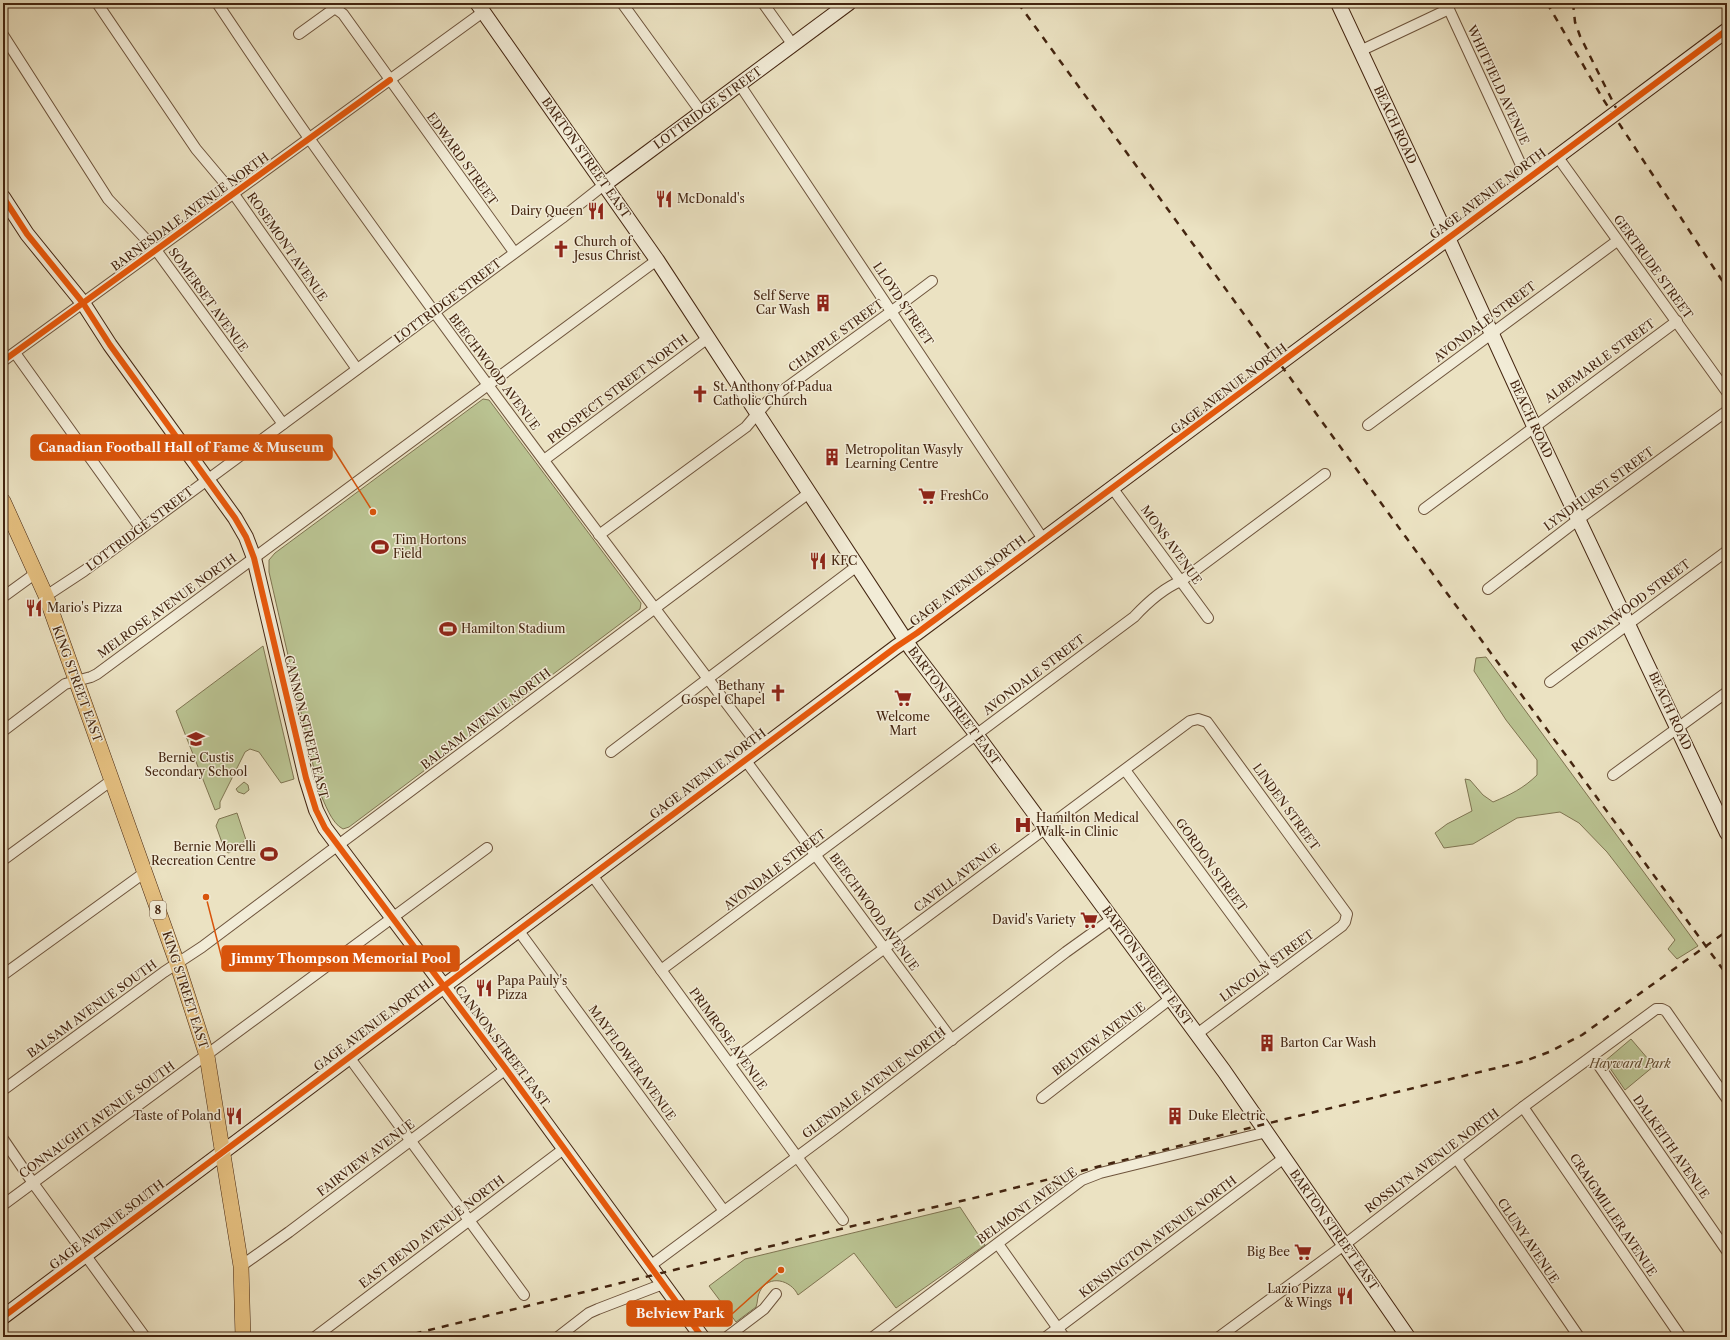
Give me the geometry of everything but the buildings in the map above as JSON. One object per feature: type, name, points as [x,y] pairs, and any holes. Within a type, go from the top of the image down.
[{"type":"main road","name":"LOTTRIDGE STREET","points":[[605,184],[849,3]]},
{"type":"main road","name":"BEACH ROAD","points":[[1338,3],[1534,426],[1725,824]]},
{"type":"main road","name":"BARTON STREET EAST","points":[[480,7],[657,260],[906,641],[1046,828],[1197,1034],[1344,1244],[1403,1335]]},
{"type":"main road","name":"GAGE AVENUE NORTH","points":[[223,1151],[1043,539],[1113,489],[1526,178],[1727,30]]},
{"type":"main road","name":"CANNON STREET EAST","points":[[3,198],[26,234],[83,304],[110,345],[241,527],[254,558],[306,778],[316,810],[325,828],[565,1148],[702,1337]]},
{"type":"main road","name":"KING STREET EAST","points":[[3,501],[46,596],[144,873],[178,963],[207,1056],[241,1266],[243,1337]]},
{"type":"main road","name":"GAGE AVENUE SOUTH","points":[[3,1317],[223,1151]]},
{"type":"street","name":"ROSEMONT AVENUE","points":[[98,3],[196,149],[233,193],[357,369]]},
{"type":"street","name":"BEECHWOOD AVENUE","points":[[217,3],[310,139],[433,312],[761,749]]},
{"type":"street","points":[[622,3],[701,112]]},
{"type":"street","points":[[763,3],[793,45]]},
{"type":"street","points":[[299,34],[335,4]]},
{"type":"street","name":"EDWARD STREET","points":[[335,4],[514,252]]},
{"type":"street","points":[[1360,50],[1447,6]]},
{"type":"street","name":"WHITFIELD AVENUE","points":[[1447,6],[1526,178]]},
{"type":"street","name":"BARNESDALE AVENUE NORTH","points":[[3,361],[390,80],[480,7]]},
{"type":"street","name":"SOMERSET AVENUE","points":[[3,35],[108,199],[156,250],[283,424]]},
{"type":"street","name":"LLOYD STREET","points":[[740,85],[1043,539]]},
{"type":"street","name":"GERTRUDE STREET","points":[[1557,156],[1727,392]]},
{"type":"street","name":"LOTTRIDGE STREET","points":[[46,596],[84,571],[141,529],[562,218],[605,184]]},
{"type":"street","name":"AVONDALE STREET","points":[[1368,425],[1617,240]]},
{"type":"street","name":"MELROSE AVENUE NORTH","points":[[3,731],[59,688],[76,680],[91,677],[97,674],[657,260]]},
{"type":"street","name":"CHAPPLE STREET","points":[[599,535],[746,427],[768,401],[892,312],[932,281]]},
{"type":"street","name":"ALBEMARLE STREET","points":[[1424,509],[1676,321]]},
{"type":"street","name":"PROSPECT STREET NORTH","points":[[544,460],[708,338]]},
{"type":"street","points":[[15,353],[141,529]]},
{"type":"street","name":"LYNDHURST STREET","points":[[1488,588],[1579,519],[1727,411]]},
{"type":"street","name":"AVONDALE STREET","points":[[661,970],[1134,617],[1141,609],[1173,584],[1181,581],[1325,474]]},
{"type":"street","name":"MONS AVENUE","points":[[1113,489],[1208,618]]},
{"type":"street","name":"BALSAM AVENUE NORTH","points":[[178,963],[202,947],[809,494]]},
{"type":"street","name":"ROWANWOOD STREET","points":[[1550,682],[1727,550]]},
{"type":"street","points":[[611,752],[857,566]]},
{"type":"street","points":[[3,597],[36,573]]},
{"type":"street","points":[[1613,775],[1727,692]]},
{"type":"street","name":"CAVELL AVENUE","points":[[730,1063],[1190,721],[1201,719]]},
{"type":"street","name":"LINDEN STREET","points":[[1201,719],[1207,722],[1347,914]]},
{"type":"street","name":"BEECHWOOD AVENUE","points":[[746,761],[952,1040]]},
{"type":"street","name":"GORDON STREET","points":[[1125,770],[1276,975]]},
{"type":"street","points":[[3,860],[112,780]]},
{"type":"street","name":"CONNAUGHT AVENUE SOUTH","points":[[3,1205],[487,848]]},
{"type":"street","points":[[3,975],[144,873]]},
{"type":"street","name":"PRIMROSE AVENUE","points":[[592,875],[798,1156],[843,1220]]},
{"type":"street","name":"LINCOLN STREET","points":[[1197,1034],[1342,926],[1345,922],[1347,914]]},
{"type":"street","name":"GLENDALE AVENUE NORTH","points":[[650,1266],[1112,919]]},
{"type":"street","name":"MAYFLOWER AVENUE","points":[[518,930],[724,1211]]},
{"type":"street","name":"BALSAM AVENUE SOUTH","points":[[3,1090],[178,963]]},
{"type":"street","name":"BELVIEW AVENUE","points":[[1042,1098],[1170,999]]},
{"type":"street","name":"ROSSLYN AVENUE NORTH","points":[[1219,1337],[1457,1159],[1523,1107],[1593,1057],[1656,1009],[1666,1011],[1727,1099]]},
{"type":"street","points":[[349,1057],[524,1295]]},
{"type":"street","name":"DALKEITH AVENUE","points":[[1593,1057],[1727,1251]]},
{"type":"street","name":"FAIRVIEW AVENUE","points":[[241,1266],[289,1232],[506,1069]]},
{"type":"street","name":"CRAIGMILLER AVENUE","points":[[1523,1107],[1681,1337]]},
{"type":"street","name":"BELMONT AVENUE","points":[[873,1337],[1082,1180],[1100,1173],[1266,1132]]},
{"type":"street","points":[[3,1139],[33,1183],[145,1337]]},
{"type":"street","name":"EAST BEND AVENUE NORTH","points":[[315,1337],[565,1148]]},
{"type":"street","name":"KENSINGTON AVENUE NORTH","points":[[1046,1337],[1061,1333],[1284,1158]]},
{"type":"street","name":"CLUNY AVENUE","points":[[1457,1159],[1579,1337]]},
{"type":"street","points":[[998,1244],[1061,1333]]},
{"type":"street","points":[[558,1337],[590,1313],[663,1284]]},
{"type":"street","points":[[727,1337],[764,1309],[776,1294]]},
{"type":"green space","name":"Hamilton Stadium","points":[[483,399],[489,400],[641,603],[640,609],[349,827],[343,829],[332,818],[319,791],[269,572],[269,560],[275,553]]},
{"type":"green space","points":[[263,646],[294,779],[281,783],[259,752],[250,749],[245,752],[220,802],[220,808],[215,810],[176,711]]},
{"type":"green space","points":[[1486,657],[1698,946],[1677,959],[1668,949],[1675,940],[1607,852],[1579,823],[1560,812],[1517,818],[1473,844],[1444,848],[1435,833],[1447,824],[1472,811],[1465,779],[1470,780],[1483,795],[1493,802],[1516,791],[1537,775],[1537,760],[1506,720],[1474,671],[1476,658]]},
{"type":"green space","points":[[244,782],[248,785],[249,790],[244,794],[238,792],[236,789]]},
{"type":"green space","points":[[237,813],[246,840],[229,853],[225,851],[216,826],[219,819]]},
{"type":"green space","name":"Hayward Park","points":[[1631,1039],[1654,1066],[1625,1090],[1605,1061]]},
{"type":"green space","points":[[960,1207],[985,1245],[896,1308],[854,1253],[798,1295],[795,1290],[785,1283],[780,1281],[769,1282],[760,1291],[756,1307],[736,1322],[709,1286],[745,1259]]},
{"type":"railway","points":[[1018,3],[1405,536],[1727,975]]},
{"type":"railway","points":[[1547,3],[1603,99],[1727,288]]},
{"type":"railway","points":[[1573,3],[1575,22],[1580,36],[1620,116]]},
{"type":"railway","points":[[401,1337],[857,1225],[987,1195],[1261,1125],[1525,1061],[1549,1052],[1582,1035],[1727,931]]},
{"type":"cycle path","points":[[3,1317],[896,647],[1120,483],[1727,30]]},
{"type":"cycle path","points":[[3,361],[390,80]]},
{"type":"cycle path","points":[[3,197],[27,234],[83,303],[110,345],[235,518],[246,537],[254,558],[306,778],[316,810],[325,828],[506,1069],[702,1337]]},
{"type":"place","name":"McDonald's","points":[[664,199]]},
{"type":"place","name":"Dairy Queen","points":[[596,211]]},
{"type":"place","name":"Church of Jesus Christ","points":[[561,249]]},
{"type":"place","name":"Self Serve Car Wash","points":[[823,303]]},
{"type":"place","name":"St. Anthony of Padua Catholic Church","points":[[700,394]]},
{"type":"place","name":"Metropolitan Wasyly Learning Centre","points":[[832,457]]},
{"type":"place","name":"FreshCo","points":[[927,496]]},
{"type":"place","name":"Canadian Football Hall of Fame & Museum","points":[[373,512]]},
{"type":"place","name":"Tim Hortons Field","points":[[380,547]]},
{"type":"place","name":"KFC","points":[[818,561]]},
{"type":"place","name":"Mario's Pizza","points":[[34,608]]},
{"type":"place","name":"Hamilton Stadium","points":[[448,629]]},
{"type":"place","name":"Bethany Gospel Chapel","points":[[778,693]]},
{"type":"place","name":"Welcome Mart","points":[[903,698]]},
{"type":"place","name":"Bernie Custis Secondary School","points":[[196,739]]},
{"type":"place","name":"Hamilton Medical Walk-in Clinic","points":[[1023,825]]},
{"type":"place","name":"Bernie Morelli Recreation Centre","points":[[269,854]]},
{"type":"place","name":"Jimmy Thompson Memorial Pool","points":[[206,897]]},
{"type":"place","name":"David's Variety","points":[[1089,920]]},
{"type":"place","name":"Papa Pauly's Pizza","points":[[484,988]]},
{"type":"place","name":"Barton Car Wash","points":[[1267,1043]]},
{"type":"place","name":"Taste of Poland","points":[[234,1116]]},
{"type":"place","name":"Duke Electric","points":[[1175,1116]]},
{"type":"place","name":"Big Bee","points":[[1303,1252]]},
{"type":"place","name":"Belview Park","points":[[781,1270]]},
{"type":"place","name":"Lazio Pizza & Wings","points":[[1345,1296]]}]
